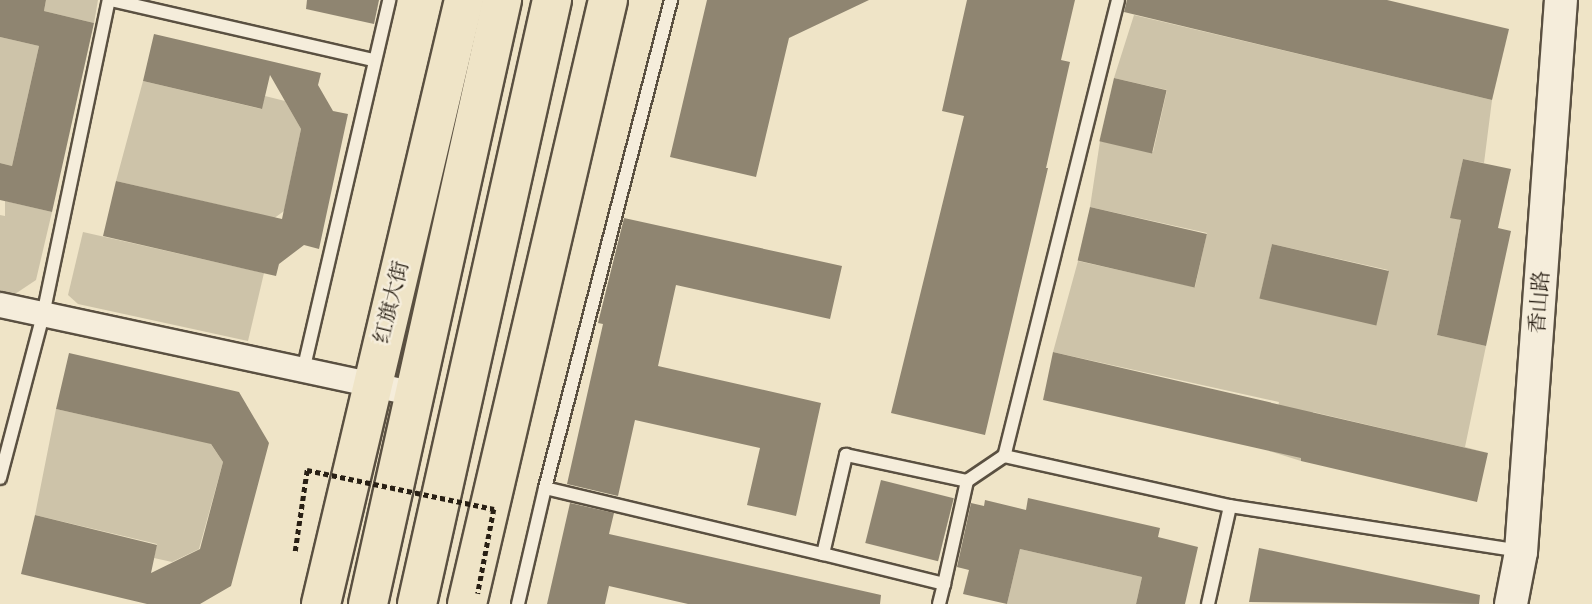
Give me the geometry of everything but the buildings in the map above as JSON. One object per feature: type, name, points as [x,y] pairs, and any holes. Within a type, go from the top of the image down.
[{"type":"main road","name":"红旗大街","points":[[321,604],[370,386],[464,0]]},
{"type":"main road","name":"红旗大街","points":[[368,604],[502,0]]},
{"type":"main road","points":[[417,604],[552,0]]},
{"type":"main road","points":[[472,599],[608,0]]},
{"type":"street","name":"香山路","points":[[1511,604],[1521,551],[1562,0]]},
{"type":"street","points":[[0,305],[415,394]]},
{"type":"lane","points":[[0,478],[43,315],[110,0],[374,61]]},
{"type":"lane","points":[[303,372],[389,0]]},
{"type":"lane","points":[[518,604],[545,488],[671,0]]},
{"type":"lane","points":[[939,604],[967,481],[1004,456],[1118,0]]},
{"type":"lane","points":[[823,554],[846,455],[967,481]]},
{"type":"lane","points":[[1004,456],[1230,506],[1521,551]]},
{"type":"lane","points":[[545,488],[944,584]]},
{"type":"lane","points":[[1208,604],[1230,506]]},
{"type":"path","points":[[295,551],[307,470],[494,509],[472,599]]},
{"type":"shaded area","points":[[46,0],[98,0],[94,23],[44,11]]},
{"type":"shaded area","points":[[1134,15],[1492,100],[1484,163],[1463,159],[1451,217],[1461,220],[1437,335],[1486,346],[1465,447],[1488,453],[1313,412],[1301,461],[1269,451],[1279,402],[1053,352],[1078,261],[1195,287],[1207,233],[1090,207],[1100,141],[1153,152],[1167,90],[1114,78]],"holes":[[[1272,244],[1388,270],[1376,324],[1260,298]]]},
{"type":"shaded area","points":[[0,37],[39,46],[12,166],[0,163]]},
{"type":"shaded area","points":[[143,81],[261,109],[265,96],[285,101],[301,129],[284,211],[258,230],[250,212],[116,181]]},
{"type":"shaded area","points":[[5,201],[52,212],[36,280],[15,294],[0,291],[0,215],[5,216]]},
{"type":"shaded area","points":[[83,232],[264,273],[248,341],[78,304],[68,295]]},
{"type":"shaded area","points":[[56,409],[185,438],[202,431],[223,462],[199,549],[172,562],[154,558],[157,544],[35,515]]},
{"type":"shaded area","points":[[1020,549],[1142,577],[1136,604],[1007,604]]}]
